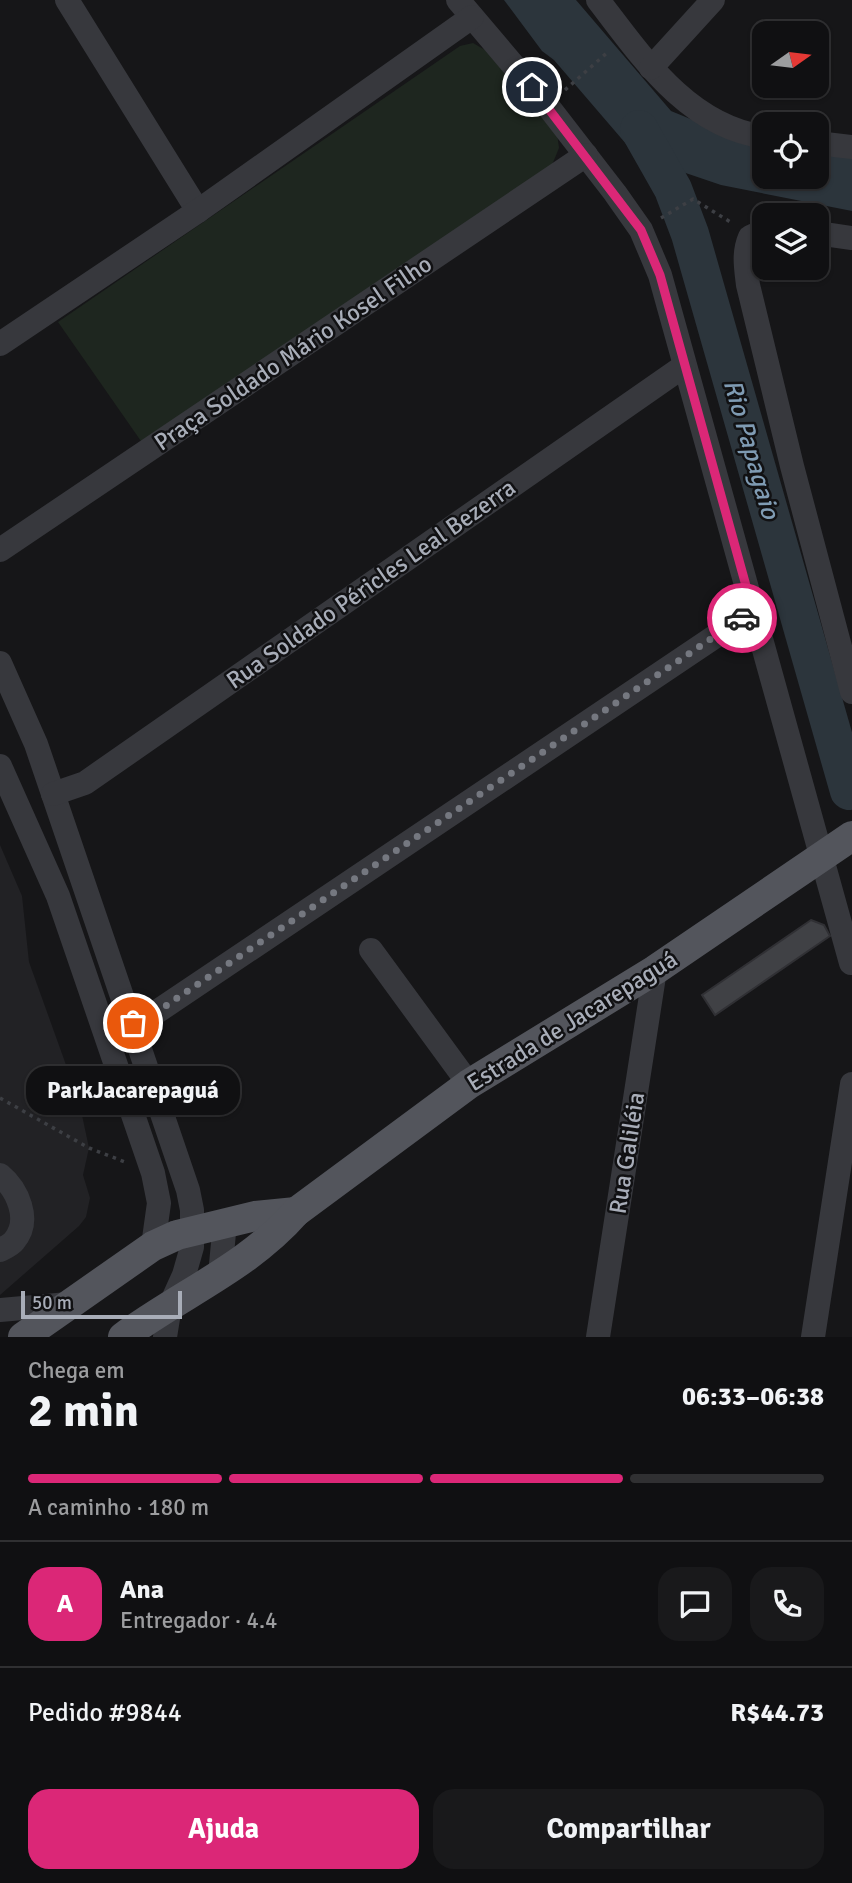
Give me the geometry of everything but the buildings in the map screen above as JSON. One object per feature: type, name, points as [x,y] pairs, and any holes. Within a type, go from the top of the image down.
[{"type":"main road","name":"Estrada de Jacarepaguá","points":[[123,1337],[275,1236],[296,1212],[469,1084],[655,970],[852,836]]},
{"type":"main road","name":"Estrada de Jacarepaguá","points":[[23,1337],[153,1246],[177,1235],[225,1223],[296,1212]]},
{"type":"street","points":[[67,0],[198,211]]},
{"type":"street","points":[[598,0],[651,68],[699,112],[726,125],[752,133]]},
{"type":"street","points":[[651,68],[713,0]]},
{"type":"street","points":[[0,344],[198,211],[465,8],[547,105],[641,230],[660,275],[851,963]]},
{"type":"street","points":[[829,144],[852,147]]},
{"type":"street","name":"Praça Soldado Mário Kosel Filho","points":[[0,550],[586,155]]},
{"type":"street","points":[[829,234],[852,237]]},
{"type":"street","points":[[752,244],[745,260],[748,285],[792,466],[852,692]]},
{"type":"street","name":"Rua Soldado Péricles Leal Bezerra","points":[[53,794],[85,783],[684,366]]},
{"type":"street","points":[[133,1023],[158,1011],[753,611]]},
{"type":"street","points":[[0,663],[36,744],[188,1191],[193,1230],[188,1264],[170,1306],[165,1337]]},
{"type":"street","points":[[0,766],[58,896],[153,1173],[159,1203],[153,1246]]},
{"type":"street","points":[[371,950],[469,1084]]},
{"type":"street","name":"Rua Galiléia","points":[[598,1337],[655,970]]},
{"type":"street","points":[[813,1337],[852,1084]]},
{"type":"street","points":[[0,1250],[14,1241],[21,1219],[18,1197],[4,1186]]},
{"type":"street","points":[[220,1275],[225,1223]]},
{"type":"street","points":[[0,1310],[68,1304]]},
{"type":"path","points":[[571,86],[618,42]]},
{"type":"path","points":[[663,216],[693,199],[724,217]]},
{"type":"path","points":[[0,1098],[89,1148],[153,1173]]},
{"type":"shaded area","points":[[504,0],[576,0],[671,111],[722,132],[752,140],[752,189],[829,189],[829,152],[852,155],[852,211],[829,206],[829,203],[812,203],[721,185],[668,167],[664,176],[633,152],[554,60],[542,51]]},
{"type":"shaded area","points":[[473,43],[485,50],[557,133],[559,148],[552,165],[143,444],[58,322],[460,46]]},
{"type":"shaded area","points":[[0,845],[22,896],[29,962],[79,1101],[89,1148],[83,1175],[90,1198],[86,1217],[79,1226],[0,1295]]},
{"type":"waterway","name":"Rio Papagaio","points":[[639,129],[673,189],[690,234],[849,791]]},
{"type":"way so far","points":[[133,1023],[158,1011],[742,618]]},
{"type":"place","name":"ParkJacarepaguá","points":[[133,1023]]},
{"type":"route","points":[[532,87],[641,230],[660,275],[753,611],[742,618]]}]
